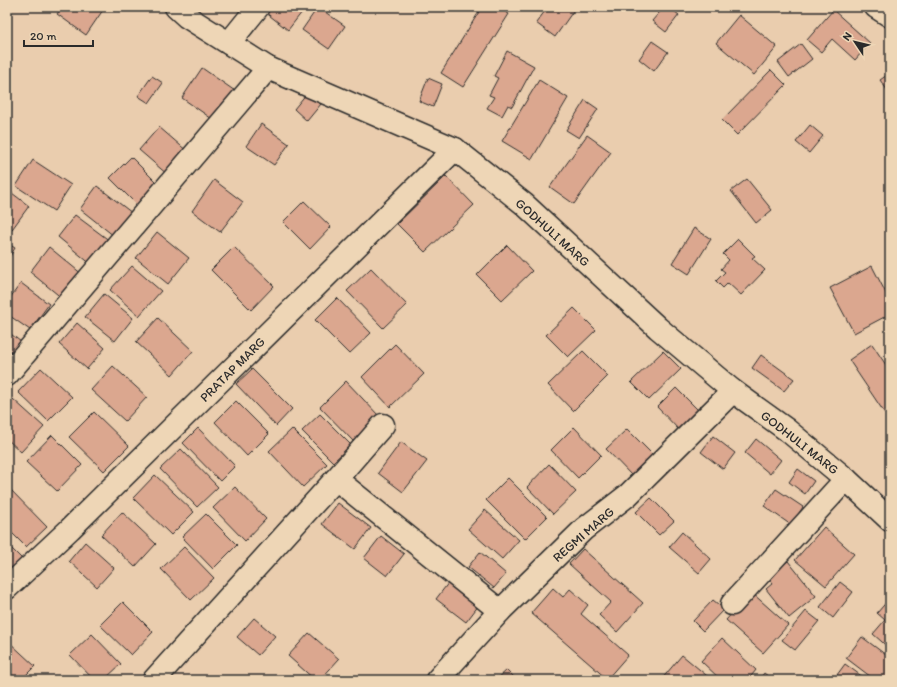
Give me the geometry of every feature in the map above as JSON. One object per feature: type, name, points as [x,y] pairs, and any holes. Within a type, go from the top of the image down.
[{"type":"street","name":"GODHULI MARG","points":[[176,7],[187,17],[268,68],[455,149],[524,204],[658,328],[733,391],[787,430],[846,479],[890,520]]},
{"type":"street","points":[[229,43],[258,7]]},
{"type":"street","points":[[876,7],[890,16]]},
{"type":"street","points":[[7,375],[268,68]]},
{"type":"street","name":"PRATAP MARG","points":[[7,588],[70,529],[455,149]]},
{"type":"street","name":"REGMI MARG","points":[[437,680],[500,611],[584,529],[628,496],[733,391]]},
{"type":"street","points":[[154,680],[383,425]]},
{"type":"street","points":[[336,479],[500,611]]},
{"type":"street","points":[[732,604],[846,479]]},
{"type":"building","points":[[62,7],[105,7],[86,35],[57,14]]},
{"type":"building","points":[[270,7],[306,7],[288,30],[265,12]]},
{"type":"building","points":[[318,7],[345,26],[329,49],[302,30]]},
{"type":"building","points":[[482,7],[497,7],[509,14],[463,87],[441,73]]},
{"type":"building","points":[[548,7],[576,7],[555,37],[536,23]]},
{"type":"building","points":[[664,7],[669,7],[679,15],[666,32],[652,21]]},
{"type":"building","points":[[833,10],[870,43],[855,60],[832,39],[821,52],[807,40]]},
{"type":"building","points":[[739,15],[777,47],[754,75],[716,43]]},
{"type":"building","points":[[652,41],[668,52],[654,71],[639,59]]},
{"type":"building","points":[[801,44],[812,59],[789,77],[778,62]]},
{"type":"building","points":[[507,51],[534,66],[512,107],[508,105],[502,116],[487,108],[494,97],[489,95],[498,78],[494,76]]},
{"type":"building","points":[[202,68],[235,91],[215,121],[182,98]]},
{"type":"building","points":[[771,70],[786,85],[737,135],[722,120]]},
{"type":"building","points":[[890,73],[890,94],[880,80]]},
{"type":"building","points":[[152,76],[163,83],[149,103],[138,96]]},
{"type":"building","points":[[428,78],[442,84],[433,107],[419,101]]},
{"type":"building","points":[[539,80],[568,98],[532,159],[502,141]]},
{"type":"building","points":[[307,93],[321,104],[307,121],[294,109]]},
{"type":"building","points":[[585,100],[598,109],[579,138],[566,130]]},
{"type":"building","points":[[261,124],[289,144],[274,165],[246,146]]},
{"type":"building","points":[[810,125],[823,136],[809,153],[796,142]]},
{"type":"building","points":[[159,127],[188,152],[168,175],[139,150]]},
{"type":"building","points":[[587,135],[611,152],[574,204],[550,187]]},
{"type":"building","points":[[131,157],[158,184],[137,205],[110,178]]},
{"type":"building","points":[[33,160],[71,185],[54,211],[16,186]]},
{"type":"building","points":[[446,176],[474,205],[425,252],[397,224]]},
{"type":"building","points":[[747,179],[772,210],[756,223],[731,191]]},
{"type":"building","points":[[214,180],[243,202],[220,232],[192,211]]},
{"type":"building","points":[[97,186],[132,213],[114,236],[80,209]]},
{"type":"building","points":[[8,190],[29,206],[10,232],[7,230]]},
{"type":"building","points":[[304,201],[331,227],[310,249],[283,222]]},
{"type":"building","points":[[75,215],[110,241],[92,265],[58,237]]},
{"type":"building","points":[[694,228],[711,239],[689,274],[672,263]]},
{"type":"building","points":[[157,232],[189,258],[168,284],[136,258]]},
{"type":"building","points":[[738,239],[755,256],[752,258],[765,270],[741,295],[728,283],[723,288],[716,281],[725,272],[721,269],[729,260],[723,254]]},
{"type":"building","points":[[7,243],[15,248],[7,261]]},
{"type":"building","points":[[507,245],[532,271],[502,300],[477,275]]},
{"type":"building","points":[[49,247],[83,275],[63,299],[30,272]]},
{"type":"building","points":[[234,247],[274,286],[251,310],[211,270]]},
{"type":"building","points":[[132,266],[161,291],[139,316],[110,290]]},
{"type":"building","points":[[872,266],[890,301],[890,314],[854,333],[830,288]]},
{"type":"building","points":[[371,268],[407,305],[383,328],[347,291]]},
{"type":"building","points":[[21,283],[49,304],[30,330],[7,314],[7,302]]},
{"type":"building","points":[[104,294],[133,318],[115,341],[85,317]]},
{"type":"building","points":[[337,298],[371,333],[349,354],[315,320]]},
{"type":"building","points":[[574,308],[596,330],[568,357],[546,335]]},
{"type":"building","points":[[158,318],[193,351],[172,375],[136,342]]},
{"type":"building","points":[[77,323],[105,348],[87,369],[59,344]]},
{"type":"building","points":[[7,331],[21,342],[7,359]]},
{"type":"building","points":[[395,344],[424,374],[390,407],[362,377]]},
{"type":"building","points":[[872,344],[890,371],[890,412],[886,415],[849,360]]},
{"type":"building","points":[[583,351],[608,376],[573,411],[548,385]]},
{"type":"building","points":[[663,351],[681,369],[649,400],[631,382]]},
{"type":"building","points":[[761,355],[794,379],[784,391],[752,368]]},
{"type":"building","points":[[113,366],[147,397],[125,421],[91,390]]},
{"type":"building","points":[[41,368],[72,397],[48,421],[18,392]]},
{"type":"building","points":[[252,369],[292,409],[276,426],[236,384]]},
{"type":"building","points":[[346,381],[379,416],[353,441],[320,407]]},
{"type":"building","points":[[676,388],[700,412],[680,431],[657,407]]},
{"type":"building","points":[[13,399],[44,427],[21,452],[7,439],[7,406]]},
{"type":"building","points":[[236,401],[269,434],[247,456],[215,422]]},
{"type":"building","points":[[94,412],[129,446],[104,471],[69,437]]},
{"type":"building","points":[[320,414],[351,445],[333,462],[302,431]]},
{"type":"building","points":[[574,427],[601,455],[578,478],[551,450]]},
{"type":"building","points":[[198,428],[235,466],[220,481],[183,443]]},
{"type":"building","points":[[292,429],[327,464],[303,487],[269,451]]},
{"type":"building","points":[[627,429],[654,456],[633,477],[606,449]]},
{"type":"building","points":[[52,435],[82,465],[57,491],[26,462]]},
{"type":"building","points":[[713,436],[735,453],[723,469],[701,452]]},
{"type":"building","points":[[756,439],[781,460],[770,474],[745,453]]},
{"type":"building","points":[[401,442],[427,461],[403,492],[378,473]]},
{"type":"building","points":[[181,449],[218,487],[197,507],[160,469]]},
{"type":"building","points":[[549,464],[576,492],[553,514],[527,487]]},
{"type":"building","points":[[798,469],[814,481],[805,494],[789,482]]},
{"type":"building","points":[[155,475],[194,512],[171,535],[133,498]]},
{"type":"building","points":[[508,478],[547,517],[525,539],[486,500]]},
{"type":"building","points":[[7,486],[47,527],[26,547],[7,528]]},
{"type":"building","points":[[235,487],[266,519],[245,541],[213,508]]},
{"type":"building","points":[[776,489],[803,507],[791,525],[764,506]]},
{"type":"building","points":[[651,498],[674,521],[659,535],[636,512]]},
{"type":"building","points":[[338,503],[371,528],[355,549],[322,524]]},
{"type":"building","points":[[485,510],[519,540],[502,559],[468,529]]},
{"type":"building","points":[[122,512],[156,544],[135,567],[101,535]]},
{"type":"building","points":[[206,514],[237,545],[213,569],[182,537]]},
{"type":"building","points":[[824,527],[854,554],[826,586],[795,560]]},
{"type":"building","points":[[682,532],[711,559],[699,573],[669,547]]},
{"type":"building","points":[[381,536],[404,554],[387,576],[364,558]]},
{"type":"building","points":[[85,542],[114,568],[97,587],[69,561]]},
{"type":"building","points":[[7,544],[23,560],[7,576]]},
{"type":"building","points":[[184,547],[214,578],[191,600],[161,569]]},
{"type":"building","points":[[583,549],[643,603],[617,632],[599,615],[611,602],[569,564]]},
{"type":"building","points":[[480,552],[506,574],[494,588],[468,567]]},
{"type":"building","points":[[788,561],[816,596],[789,618],[766,589],[773,583],[768,577]]},
{"type":"building","points":[[449,582],[479,605],[466,622],[436,599]]},
{"type":"building","points":[[840,582],[853,592],[833,618],[820,607]]},
{"type":"building","points":[[553,588],[563,597],[570,589],[588,605],[581,614],[628,655],[607,679],[531,613]]},
{"type":"building","points":[[751,592],[788,625],[763,653],[726,620]]},
{"type":"building","points":[[890,598],[890,649],[873,634],[885,620],[877,613]]},
{"type":"building","points":[[713,600],[724,609],[703,631],[693,621]]},
{"type":"building","points":[[123,602],[153,632],[131,655],[100,625]]},
{"type":"building","points":[[806,611],[819,621],[795,650],[782,640]]},
{"type":"building","points":[[254,618],[275,636],[258,655],[237,637]]},
{"type":"building","points":[[309,633],[339,659],[320,680],[315,680],[288,656]]},
{"type":"building","points":[[92,634],[121,664],[104,680],[94,680],[70,655]]},
{"type":"building","points":[[862,637],[890,658],[890,674],[886,680],[875,680],[846,658]]},
{"type":"building","points":[[722,638],[756,670],[748,680],[721,680],[701,661]]},
{"type":"building","points":[[7,640],[35,666],[21,680],[7,680]]},
{"type":"building","points":[[682,655],[712,680],[661,680]]},
{"type":"building","points":[[845,664],[867,680],[834,679]]},
{"type":"building","points":[[507,670],[517,680],[496,680]]},
{"type":"building","points":[[764,673],[773,680],[759,680]]}]
